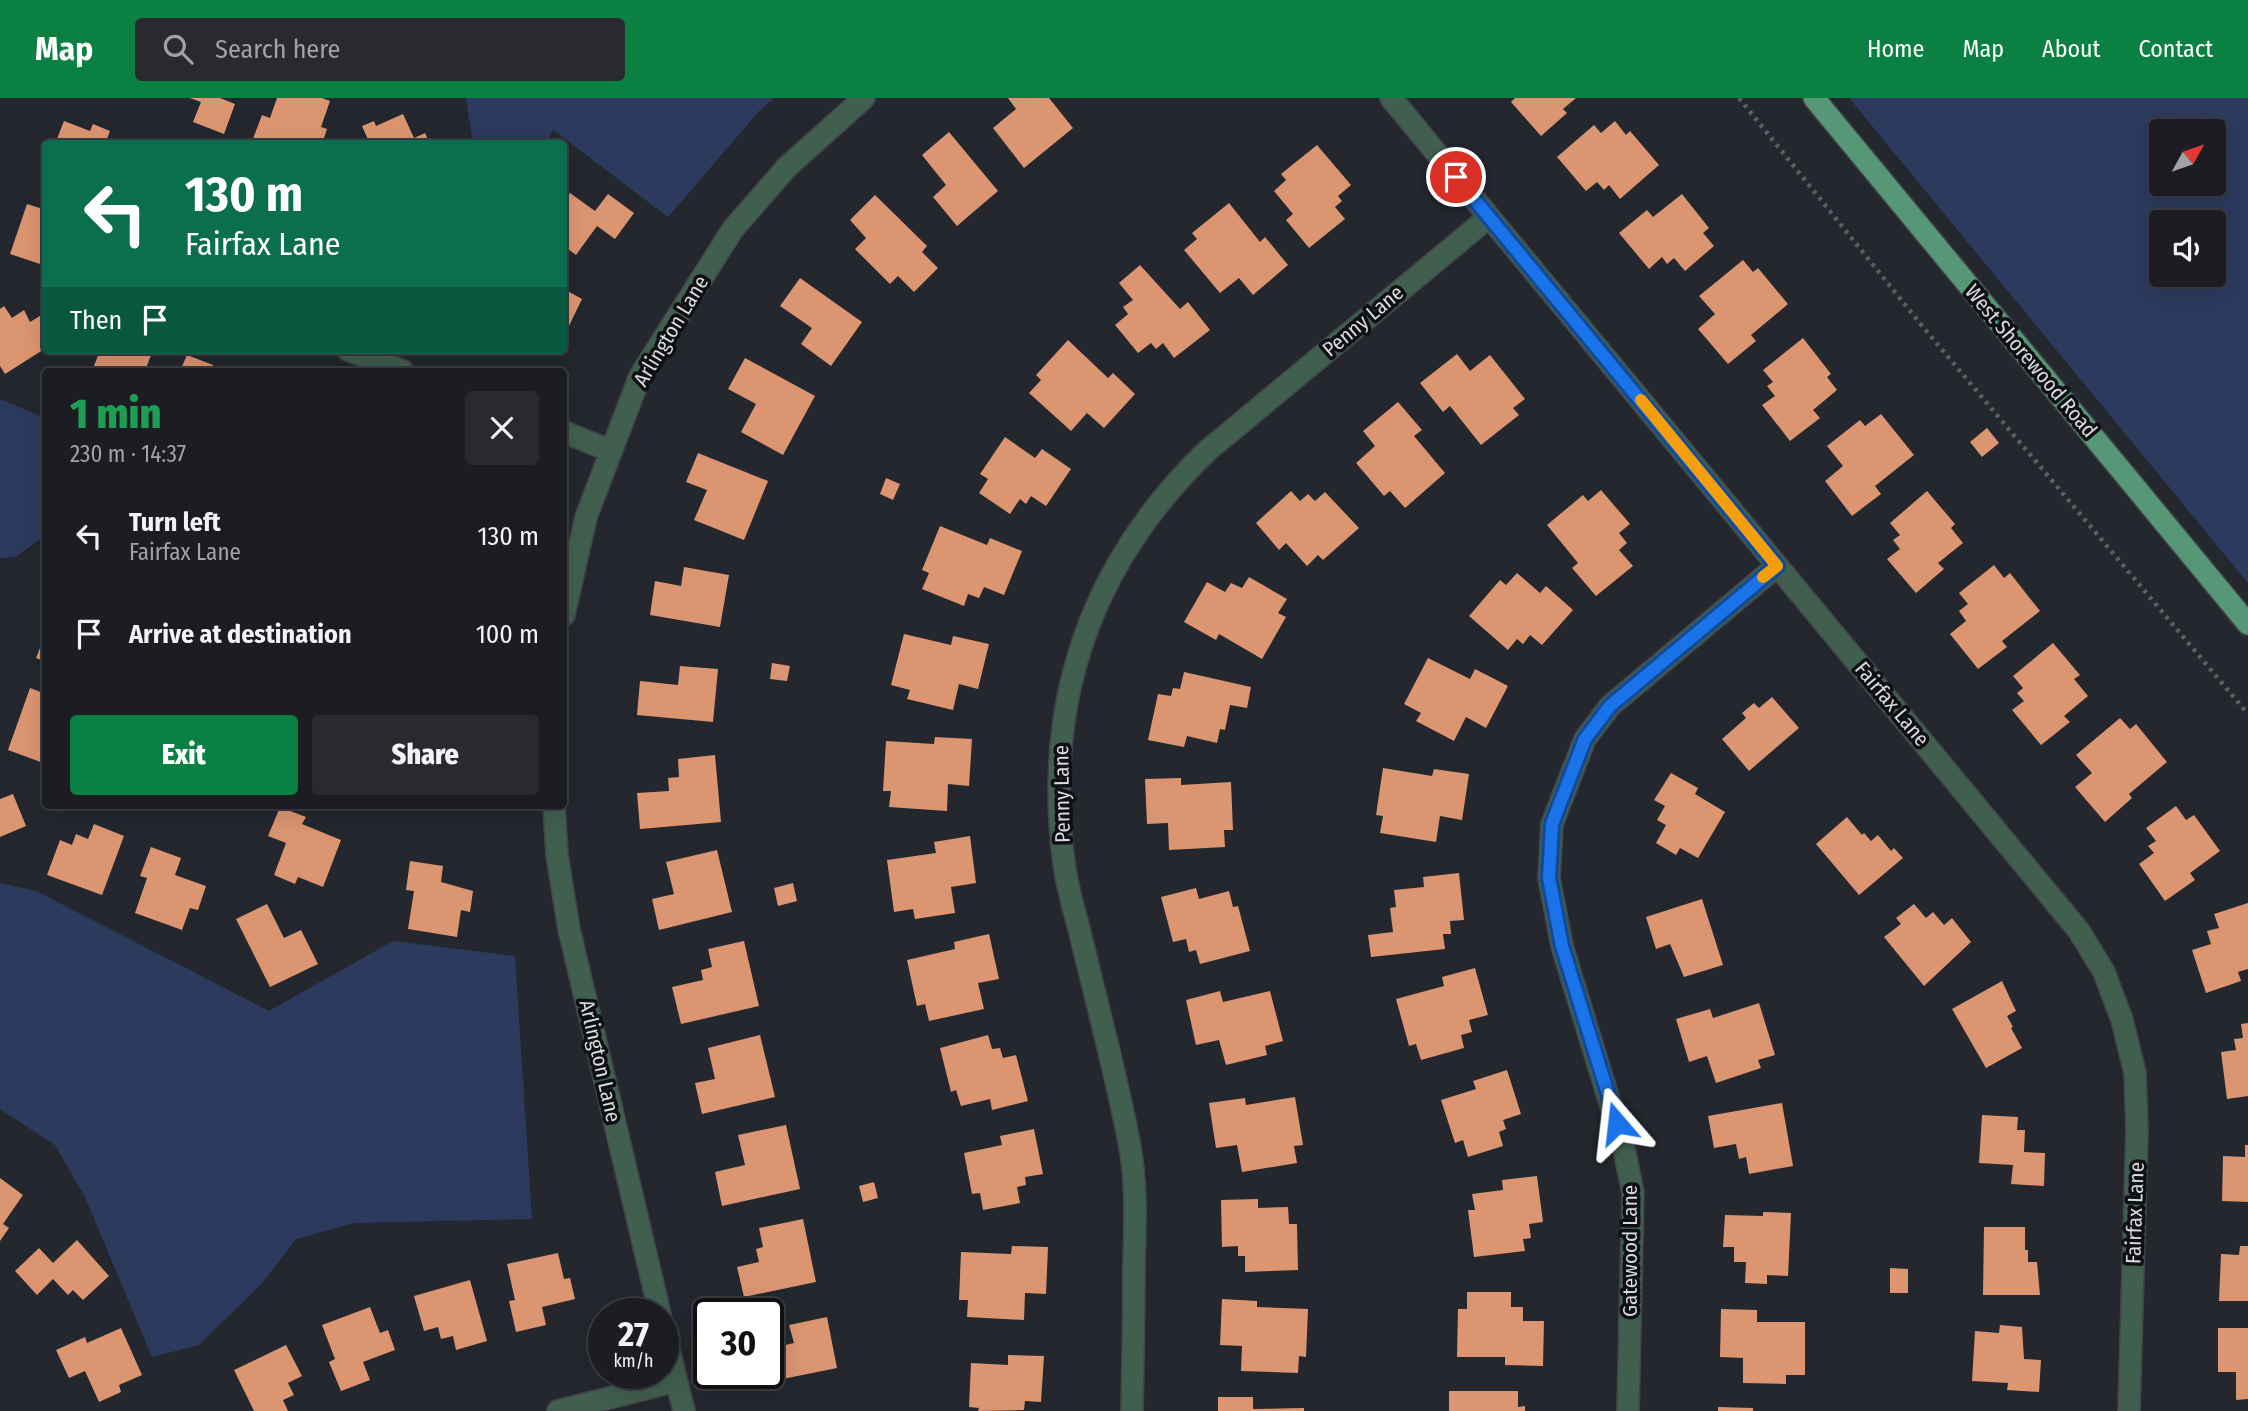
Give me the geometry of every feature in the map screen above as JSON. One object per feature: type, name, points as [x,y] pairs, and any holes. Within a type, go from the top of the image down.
[{"type":"main road","name":"West Shorewood Road","points":[[1814,98],[2248,624]]},
{"type":"street","name":"Arlington Lane","points":[[567,602],[586,517],[640,376],[733,229],[787,167],[864,98]]},
{"type":"street","name":"Fairfax Lane","points":[[1391,98],[2079,931],[2104,972],[2122,1020],[2136,1073],[2137,1129],[2129,1411]]},
{"type":"street","name":"Penny Lane","points":[[1132,1411],[1135,1203],[1129,1144],[1064,865],[1057,779],[1063,714],[1083,643],[1110,577],[1142,525],[1174,484],[1207,452],[1489,217]]},
{"type":"street","points":[[358,354],[395,368]]},
{"type":"street","points":[[567,433],[611,451]]},
{"type":"street","name":"Gatewood Lane","points":[[1628,1411],[1633,1193],[1624,1149],[1562,946],[1549,878],[1552,824],[1585,739],[1610,706],[1777,566]]},
{"type":"street","name":"Arlington Lane","points":[[554,809],[557,855],[569,929],[656,1298]]},
{"type":"street","points":[[558,1411],[645,1389]]},
{"type":"street","points":[[678,1389],[684,1411]]},
{"type":"path","points":[[1739,98],[1923,327],[2248,714]]},
{"type":"shaded area","points":[[466,98],[774,98],[760,110],[668,217],[553,130],[548,140],[473,140]]},
{"type":"shaded area","points":[[1849,98],[2248,98],[2248,583]]},
{"type":"shaded area","points":[[0,399],[42,417],[42,538],[15,557],[0,558]]},
{"type":"shaded area","points":[[0,883],[36,891],[269,1011],[393,941],[515,956],[532,1219],[354,1223],[296,1239],[263,1282],[199,1345],[152,1357],[85,1197],[55,1145],[0,1109]]},
{"type":"building","points":[[190,98],[220,98],[235,104],[224,134],[193,122],[201,102]]},
{"type":"building","points":[[277,98],[322,98],[330,101],[321,127],[327,129],[323,140],[253,140],[262,115],[270,118]]},
{"type":"building","points":[[1008,98],[1049,98],[1073,128],[1024,168],[993,128],[1016,109]]},
{"type":"building","points":[[1515,98],[1576,98],[1563,109],[1567,113],[1541,136],[1511,102]]},
{"type":"building","points":[[403,114],[414,138],[425,133],[428,140],[368,140],[362,126],[374,121],[376,126]]},
{"type":"building","points":[[64,121],[90,131],[93,124],[110,131],[107,140],[57,140]]},
{"type":"building","points":[[1615,121],[1626,135],[1630,131],[1659,165],[1620,199],[1609,185],[1604,190],[1597,182],[1586,191],[1557,157],[1594,125],[1601,133]]},
{"type":"building","points":[[949,132],[998,191],[957,226],[933,197],[946,185],[922,155]]},
{"type":"building","points":[[1317,145],[1351,185],[1338,196],[1342,201],[1335,207],[1345,219],[1309,248],[1286,220],[1293,214],[1274,191],[1286,180],[1281,174]]},
{"type":"building","points":[[570,193],[595,211],[608,194],[634,213],[615,239],[597,226],[576,255],[567,248],[567,198]]},
{"type":"building","points":[[1682,194],[1709,228],[1703,233],[1714,246],[1685,271],[1674,258],[1667,264],[1662,257],[1649,269],[1619,233],[1647,210],[1653,217]]},
{"type":"building","points":[[875,195],[927,246],[922,252],[938,268],[914,292],[898,276],[890,284],[855,249],[866,238],[850,220]]},
{"type":"building","points":[[1229,203],[1260,242],[1265,237],[1288,265],[1253,295],[1239,278],[1220,293],[1184,250],[1197,239],[1192,233]]},
{"type":"building","points":[[27,204],[42,209],[42,265],[10,254]]},
{"type":"building","points":[[1743,260],[1753,272],[1758,268],[1788,304],[1751,335],[1756,341],[1728,364],[1698,329],[1715,314],[1699,296]]},
{"type":"building","points":[[1140,265],[1180,309],[1188,302],[1210,330],[1174,358],[1163,343],[1156,349],[1151,343],[1138,353],[1115,325],[1128,314],[1123,307],[1133,300],[1119,283]]},
{"type":"building","points":[[800,278],[862,322],[831,366],[801,344],[812,328],[780,306]]},
{"type":"building","points":[[567,291],[582,299],[567,330]]},
{"type":"building","points":[[4,306],[12,318],[24,310],[30,322],[42,315],[42,351],[5,374],[0,366],[0,309]]},
{"type":"building","points":[[1803,338],[1831,374],[1827,377],[1837,390],[1813,410],[1820,418],[1790,441],[1762,405],[1775,396],[1767,386],[1773,382],[1763,370]]},
{"type":"building","points":[[1068,340],[1108,378],[1113,373],[1135,394],[1104,428],[1087,413],[1071,431],[1029,393],[1041,380],[1036,375]]},
{"type":"building","points":[[99,354],[151,354],[146,368],[93,368]]},
{"type":"building","points":[[1457,354],[1470,371],[1490,355],[1525,399],[1513,408],[1519,415],[1481,445],[1450,406],[1443,412],[1420,383]]},
{"type":"building","points":[[187,355],[213,365],[212,368],[181,368]]},
{"type":"building","points":[[745,358],[815,396],[783,455],[741,432],[756,404],[728,389]]},
{"type":"building","points":[[1398,402],[1422,430],[1414,436],[1445,473],[1405,508],[1390,491],[1384,496],[1356,463],[1375,446],[1363,431]]},
{"type":"building","points":[[1881,414],[1914,455],[1875,486],[1881,494],[1852,516],[1825,481],[1843,466],[1827,446],[1860,420],[1865,426]]},
{"type":"building","points":[[1987,428],[1999,443],[1982,457],[1970,442]]},
{"type":"building","points":[[1005,437],[1035,458],[1042,449],[1071,469],[1046,506],[1031,496],[1026,504],[1020,499],[1010,514],[979,493],[988,479],[980,474]]},
{"type":"building","points":[[698,453],[768,481],[744,540],[694,520],[707,490],[686,482]]},
{"type":"building","points":[[886,478],[900,484],[893,500],[880,494]]},
{"type":"building","points":[[1601,490],[1630,524],[1619,533],[1627,543],[1619,550],[1633,566],[1596,596],[1572,568],[1578,563],[1547,525],[1583,495],[1588,501]]},
{"type":"building","points":[[1291,491],[1300,501],[1308,494],[1315,501],[1325,492],[1359,528],[1323,560],[1318,555],[1307,566],[1286,543],[1279,550],[1256,523]]},
{"type":"building","points":[[1927,491],[1955,524],[1951,528],[1963,543],[1938,563],[1944,569],[1916,593],[1887,559],[1900,549],[1893,540],[1900,535],[1890,523]]},
{"type":"building","points":[[940,526],[987,545],[990,538],[1022,551],[1004,595],[984,587],[979,598],[968,594],[964,606],[922,589],[929,573],[922,570]]},
{"type":"building","points":[[1994,565],[2004,578],[2010,573],[2040,611],[2002,641],[2007,647],[1978,669],[1950,634],[1966,621],[1959,611],[1968,604],[1959,593]]},
{"type":"building","points":[[684,567],[729,575],[720,627],[650,615],[655,581],[681,586]]},
{"type":"building","points":[[1517,573],[1540,593],[1546,586],[1573,610],[1542,645],[1530,635],[1523,644],[1517,639],[1508,650],[1469,616],[1500,580],[1506,585]]},
{"type":"building","points":[[1249,577],[1287,599],[1278,613],[1286,617],[1262,659],[1219,634],[1216,640],[1184,622],[1207,582],[1225,592],[1231,583],[1242,588]]},
{"type":"building","points":[[904,634],[951,645],[953,636],[989,644],[978,689],[959,684],[953,710],[907,699],[910,690],[891,685]]},
{"type":"building","points":[[42,643],[42,660],[36,658]]},
{"type":"building","points":[[2053,643],[2080,675],[2074,679],[2088,696],[2064,716],[2070,722],[2041,745],[2012,710],[2024,701],[2017,693],[2023,688],[2013,676]]},
{"type":"building","points":[[1428,658],[1470,679],[1475,669],[1508,686],[1486,728],[1466,717],[1454,741],[1416,721],[1421,713],[1404,704]]},
{"type":"building","points":[[772,663],[790,666],[787,681],[770,679]]},
{"type":"building","points":[[680,666],[718,669],[713,722],[637,715],[640,681],[678,685]]},
{"type":"building","points":[[1184,672],[1251,687],[1247,708],[1230,705],[1225,730],[1220,729],[1217,743],[1187,736],[1184,747],[1148,740],[1158,694],[1171,696],[1173,688],[1180,689]]},
{"type":"building","points":[[30,688],[42,692],[42,763],[8,750]]},
{"type":"building","points":[[1772,697],[1799,728],[1749,771],[1722,739],[1746,718],[1742,713],[1754,703],[1759,708]]},
{"type":"building","points":[[2120,718],[2130,729],[2136,724],[2167,762],[2129,794],[2132,798],[2105,822],[2075,787],[2092,773],[2076,755]]},
{"type":"building","points":[[935,737],[972,739],[969,786],[948,784],[947,811],[889,807],[891,791],[883,791],[886,741],[934,744]]},
{"type":"building","points":[[715,755],[721,822],[640,829],[637,793],[669,791],[668,778],[679,777],[678,759]]},
{"type":"building","points":[[1383,768],[1432,776],[1434,769],[1469,774],[1462,820],[1440,816],[1436,842],[1380,833],[1383,816],[1376,815]]},
{"type":"building","points":[[1671,773],[1698,788],[1695,794],[1725,812],[1698,858],[1680,848],[1676,855],[1656,843],[1666,825],[1657,820],[1665,806],[1654,800]]},
{"type":"building","points":[[1181,778],[1181,785],[1231,782],[1233,830],[1224,830],[1225,847],[1169,850],[1168,823],[1147,824],[1145,779]]},
{"type":"building","points":[[13,794],[26,826],[0,837],[0,799]]},
{"type":"building","points":[[2176,806],[2186,820],[2194,815],[2220,851],[2190,873],[2195,880],[2165,901],[2139,864],[2154,853],[2148,846],[2156,841],[2146,828]]},
{"type":"building","points":[[279,809],[285,809],[306,817],[302,824],[341,840],[323,887],[298,877],[295,884],[274,875],[286,843],[268,836]]},
{"type":"building","points":[[1847,817],[1862,835],[1864,833],[1871,841],[1878,835],[1891,851],[1894,848],[1903,858],[1859,895],[1816,844]]},
{"type":"building","points":[[94,824],[124,836],[102,895],[47,875],[60,840],[72,845],[76,834],[88,839]]},
{"type":"building","points":[[970,836],[976,883],[951,887],[955,913],[915,919],[913,909],[894,912],[887,860],[936,853],[934,842]]},
{"type":"building","points":[[151,847],[181,858],[175,875],[206,886],[198,910],[190,908],[182,930],[135,913],[147,878],[140,876]]},
{"type":"building","points":[[717,850],[732,912],[659,930],[652,899],[674,894],[666,862]]},
{"type":"building","points":[[410,861],[443,866],[441,882],[473,891],[470,912],[461,910],[457,937],[408,929],[414,891],[406,890]]},
{"type":"building","points":[[1459,873],[1464,920],[1450,921],[1451,934],[1443,934],[1445,949],[1371,957],[1368,935],[1393,932],[1390,908],[1396,907],[1394,890],[1424,887],[1423,877]]},
{"type":"building","points":[[793,883],[797,901],[778,906],[774,888]]},
{"type":"building","points":[[1196,888],[1199,899],[1229,891],[1233,907],[1238,906],[1250,951],[1200,964],[1196,950],[1189,952],[1186,939],[1173,942],[1161,897]]},
{"type":"building","points":[[1702,899],[1723,965],[1684,977],[1670,944],[1656,949],[1646,917]]},
{"type":"building","points":[[2248,903],[2248,969],[2238,972],[2241,981],[2206,993],[2192,950],[2211,944],[2207,931],[2219,928],[2214,914]]},
{"type":"building","points":[[267,904],[284,938],[301,930],[318,964],[270,987],[236,919]]},
{"type":"building","points":[[1914,904],[1926,918],[1933,912],[1944,925],[1952,918],[1971,942],[1924,986],[1884,937],[1901,924],[1896,918]]},
{"type":"building","points":[[989,934],[999,979],[978,983],[984,1009],[929,1021],[925,1004],[917,1006],[907,960],[955,949],[954,942]]},
{"type":"building","points":[[744,941],[759,1006],[681,1024],[672,987],[703,980],[701,970],[712,967],[708,949]]},
{"type":"building","points":[[1475,968],[1488,1015],[1469,1020],[1472,1032],[1461,1035],[1464,1048],[1421,1060],[1416,1044],[1409,1046],[1396,999],[1444,986],[1442,977]]},
{"type":"building","points":[[2002,981],[2016,1011],[2007,1016],[2022,1048],[1986,1068],[1952,1009]]},
{"type":"building","points":[[1220,991],[1223,1002],[1270,991],[1283,1041],[1265,1046],[1267,1055],[1226,1065],[1219,1040],[1196,1045],[1186,1000]]},
{"type":"building","points":[[1759,1003],[1775,1055],[1758,1060],[1761,1068],[1716,1083],[1707,1056],[1689,1062],[1676,1019],[1710,1009],[1713,1018]]},
{"type":"building","points":[[2248,1023],[2248,1096],[2227,1099],[2221,1052],[2236,1050],[2234,1039],[2243,1038],[2241,1024]]},
{"type":"building","points":[[760,1035],[775,1097],[702,1114],[695,1083],[715,1079],[708,1048]]},
{"type":"building","points":[[988,1035],[992,1049],[1000,1048],[1003,1058],[1016,1055],[1028,1101],[992,1110],[990,1099],[961,1106],[956,1090],[951,1092],[940,1048]]},
{"type":"building","points":[[1507,1070],[1521,1114],[1503,1120],[1506,1129],[1499,1132],[1503,1146],[1468,1157],[1463,1140],[1455,1143],[1441,1100],[1476,1089],[1473,1081]]},
{"type":"building","points":[[1295,1097],[1303,1145],[1294,1146],[1297,1163],[1242,1172],[1237,1145],[1216,1148],[1209,1103],[1245,1098],[1246,1105]]},
{"type":"building","points":[[1782,1103],[1793,1166],[1749,1174],[1746,1157],[1739,1159],[1736,1144],[1714,1148],[1708,1116]]},
{"type":"building","points":[[1982,1115],[2018,1117],[2017,1130],[2025,1130],[2024,1152],[2045,1153],[2044,1186],[2011,1184],[2013,1165],[1979,1163]]},
{"type":"building","points":[[786,1125],[800,1189],[722,1206],[715,1172],[745,1165],[738,1135]]},
{"type":"building","points":[[1034,1129],[1043,1174],[1025,1177],[1026,1185],[1017,1187],[1020,1203],[983,1210],[980,1193],[972,1194],[964,1153],[1002,1145],[1000,1136]]},
{"type":"building","points":[[2245,1145],[2248,1145],[2248,1202],[2222,1201],[2223,1156],[2245,1157]]},
{"type":"building","points":[[1537,1176],[1543,1222],[1529,1224],[1531,1238],[1523,1239],[1525,1251],[1474,1257],[1468,1210],[1475,1210],[1472,1194],[1503,1190],[1502,1180]]},
{"type":"building","points":[[0,1178],[23,1195],[3,1224],[9,1228],[0,1241]]},
{"type":"building","points":[[874,1182],[878,1198],[863,1202],[859,1186]]},
{"type":"building","points":[[1258,1199],[1258,1208],[1288,1207],[1289,1224],[1297,1224],[1298,1270],[1245,1272],[1245,1256],[1238,1256],[1238,1246],[1222,1247],[1221,1200]]},
{"type":"building","points":[[1763,1212],[1791,1213],[1788,1276],[1767,1275],[1767,1284],[1745,1283],[1746,1262],[1734,1262],[1734,1247],[1723,1247],[1725,1215],[1763,1216]]},
{"type":"building","points":[[803,1219],[816,1282],[744,1297],[737,1267],[759,1262],[756,1249],[763,1247],[759,1228]]},
{"type":"building","points":[[1984,1227],[2025,1227],[2025,1250],[2028,1250],[2028,1262],[2037,1262],[2040,1295],[1983,1295]]},
{"type":"building","points":[[77,1240],[109,1276],[83,1300],[73,1290],[68,1295],[53,1279],[37,1295],[15,1271],[39,1248],[53,1263]]},
{"type":"building","points":[[1012,1246],[1048,1247],[1046,1294],[1025,1293],[1024,1320],[967,1317],[968,1300],[959,1300],[961,1252],[1011,1254]]},
{"type":"building","points":[[2240,1246],[2248,1246],[2248,1301],[2219,1301],[2221,1254],[2239,1255]]},
{"type":"building","points":[[558,1253],[564,1279],[570,1278],[575,1299],[542,1307],[546,1325],[516,1332],[509,1301],[515,1300],[507,1264]]},
{"type":"building","points":[[1890,1268],[1908,1269],[1908,1293],[1890,1293]]},
{"type":"building","points":[[470,1280],[487,1341],[456,1350],[453,1336],[441,1339],[438,1327],[424,1331],[414,1296]]},
{"type":"building","points":[[1467,1292],[1511,1292],[1511,1307],[1523,1307],[1523,1321],[1544,1321],[1543,1366],[1505,1365],[1505,1357],[1457,1357],[1458,1309],[1467,1309]]},
{"type":"building","points":[[1222,1299],[1257,1301],[1257,1307],[1308,1309],[1306,1357],[1299,1356],[1298,1373],[1241,1371],[1242,1346],[1220,1345]]},
{"type":"building","points":[[370,1307],[380,1333],[388,1330],[395,1350],[363,1362],[370,1380],[341,1391],[329,1362],[335,1359],[322,1325]]},
{"type":"building","points":[[1721,1309],[1757,1310],[1757,1322],[1805,1322],[1805,1375],[1786,1375],[1786,1384],[1743,1383],[1743,1358],[1720,1357]]},
{"type":"building","points":[[827,1317],[837,1368],[784,1379],[784,1345],[794,1343],[789,1325]]},
{"type":"building","points":[[2000,1325],[2022,1327],[2024,1359],[2041,1360],[2039,1392],[2007,1390],[2008,1383],[1972,1381],[1975,1331],[1999,1333]]},
{"type":"building","points":[[121,1328],[142,1375],[119,1385],[121,1392],[99,1402],[85,1371],[69,1378],[56,1350],[85,1337],[87,1343]]},
{"type":"building","points":[[2218,1328],[2248,1328],[2248,1399],[2236,1400],[2236,1372],[2218,1372]]},
{"type":"building","points":[[286,1345],[302,1376],[288,1383],[294,1395],[283,1400],[288,1411],[254,1411],[234,1370]]},
{"type":"building","points":[[1008,1355],[1044,1356],[1041,1402],[1025,1401],[1024,1410],[978,1411],[979,1408],[969,1407],[971,1363],[1008,1365]]},
{"type":"building","points":[[1449,1391],[1518,1391],[1518,1407],[1525,1406],[1525,1411],[1449,1411]]},
{"type":"building","points":[[1218,1397],[1253,1397],[1253,1409],[1304,1408],[1304,1411],[1218,1411]]},
{"type":"building","points":[[1718,1407],[1753,1408],[1753,1411],[1718,1411]]},
{"type":"slow traffic","points":[[1641,400],[1777,566],[1763,577]]},
{"type":"route","points":[[1456,177],[1777,566],[1610,706],[1585,739],[1552,824],[1549,878],[1562,946],[1617,1123]]}]
